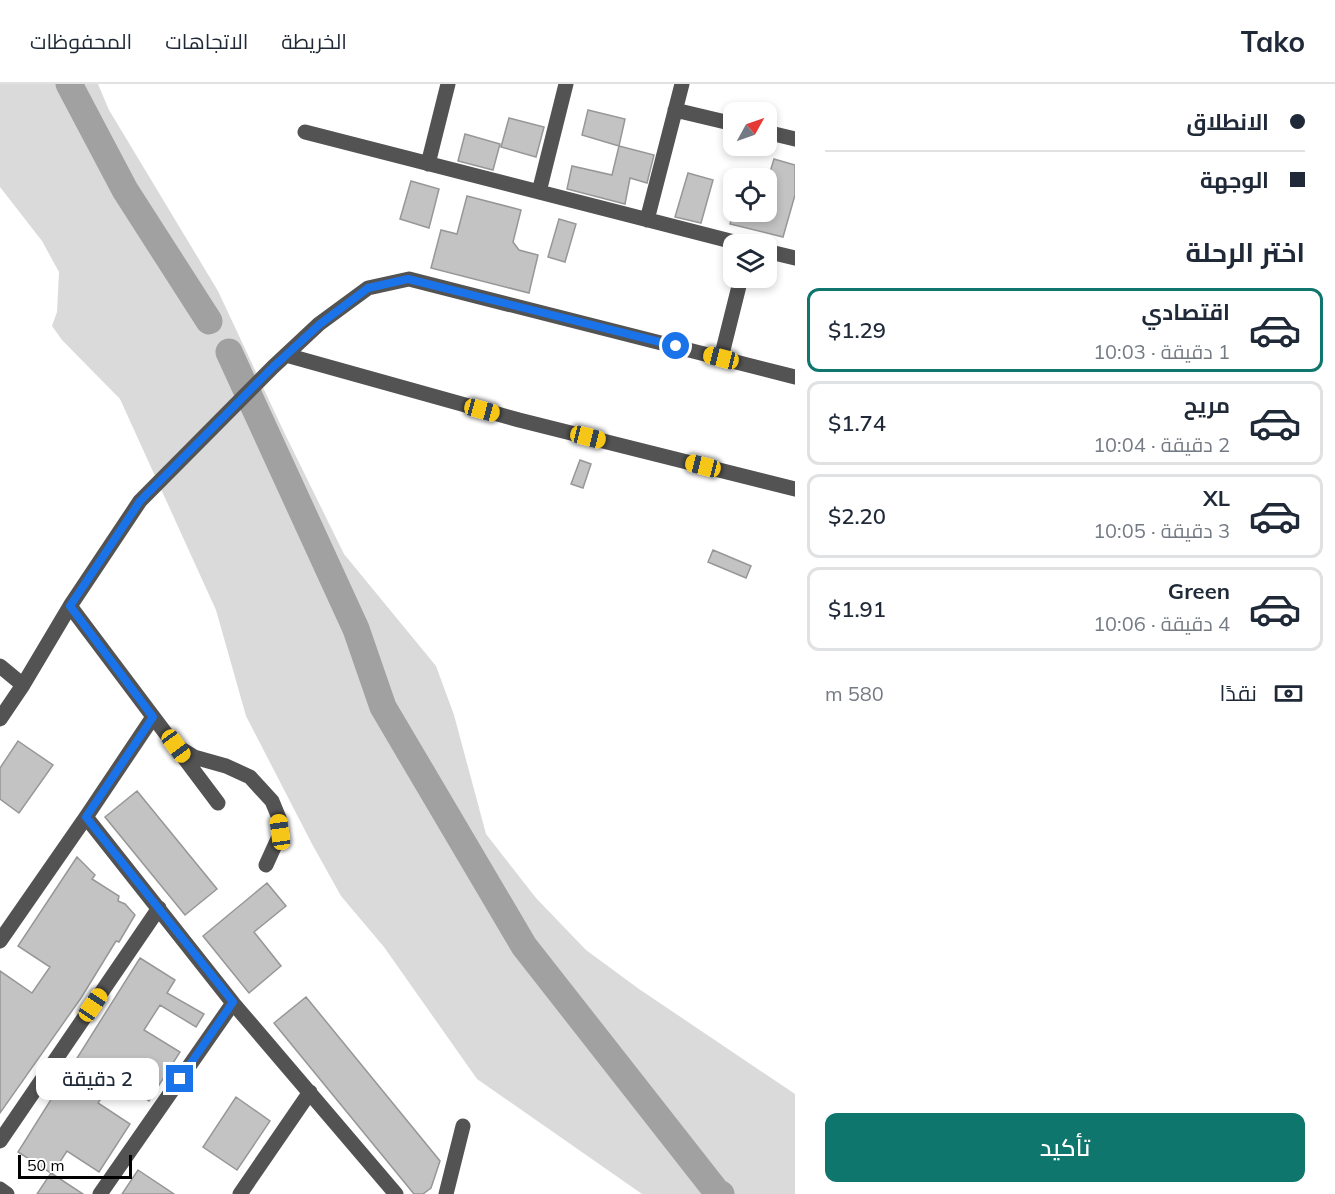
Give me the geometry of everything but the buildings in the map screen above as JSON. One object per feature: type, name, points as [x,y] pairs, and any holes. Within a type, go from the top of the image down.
[{"type":"street","points":[[428,164],[448,84]]},
{"type":"street","points":[[539,192],[566,84]]},
{"type":"street","points":[[647,220],[682,84]]},
{"type":"street","points":[[675,110],[723,121]]},
{"type":"street","points":[[305,132],[723,239]]},
{"type":"street","points":[[777,135],[795,139]]},
{"type":"street","points":[[777,254],[795,258]]},
{"type":"street","points":[[0,719],[70,606],[140,501],[273,367],[320,324],[368,288],[408,279],[795,377]]},
{"type":"street","points":[[721,358],[738,288]]},
{"type":"street","points":[[286,355],[509,417],[795,489]]},
{"type":"street","points":[[70,606],[218,803]]},
{"type":"street","points":[[0,666],[23,685]]},
{"type":"street","points":[[0,941],[153,717]]},
{"type":"street","points":[[176,746],[194,757],[226,766],[250,777],[272,801],[279,818],[280,832],[266,865]]},
{"type":"street","points":[[86,817],[233,1002],[396,1194]]},
{"type":"street","points":[[0,1141],[159,908]]},
{"type":"street","points":[[100,1194],[233,1002]]},
{"type":"street","points":[[240,1194],[310,1092]]},
{"type":"street","points":[[446,1194],[463,1126]]},
{"type":"street","points":[[0,1189],[7,1194]]},
{"type":"shaded area","points":[[0,84],[98,84],[109,110],[218,291],[344,554],[436,666],[454,715],[486,834],[536,898],[586,950],[639,989],[795,1094],[795,1194],[642,1194],[477,1079],[384,947],[341,896],[246,716],[216,610],[120,399],[62,340],[52,326],[57,312],[59,272],[42,241],[0,187]]},
{"type":"waterway","points":[[69,84],[125,190],[209,321]]},
{"type":"waterway","points":[[229,352],[356,629],[383,707],[524,946],[717,1192],[721,1194]]},
{"type":"route","points":[[180,1079],[233,1002],[86,817],[153,717],[70,606],[140,501],[273,367],[320,324],[368,288],[408,279],[676,346]]}]
